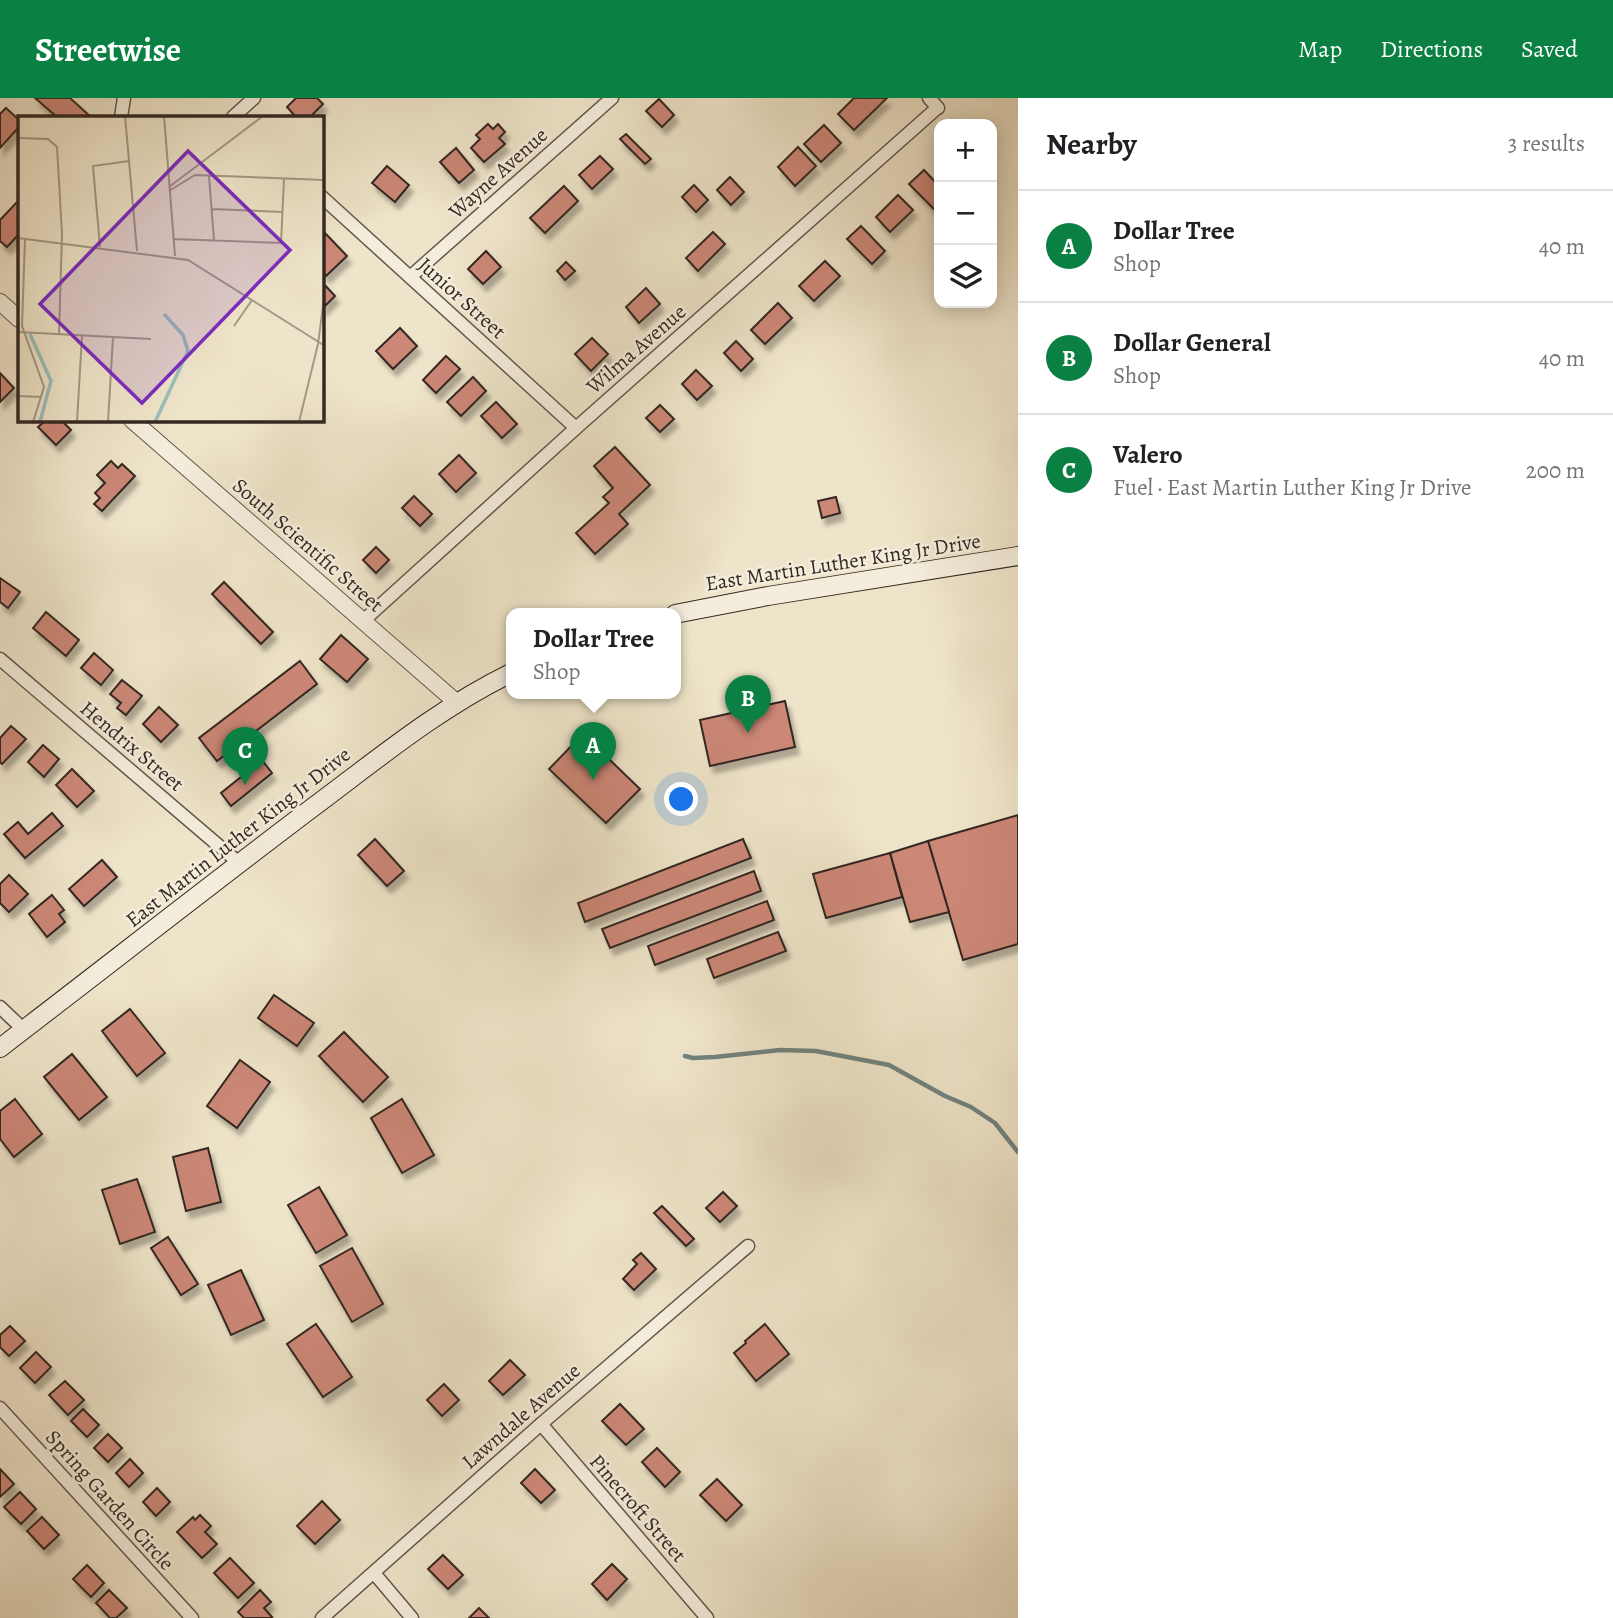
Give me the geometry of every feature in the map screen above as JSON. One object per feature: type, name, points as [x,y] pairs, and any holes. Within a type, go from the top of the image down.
[{"type":"main road","name":"East Martin Luther King Jr Drive","points":[[681,613],[768,596],[1018,556]]},
{"type":"main road","name":"East Martin Luther King Jr Drive","points":[[0,1048],[371,763],[456,702],[506,676]]},
{"type":"street","points":[[121,116],[124,98]]},
{"type":"street","points":[[234,116],[254,98]]},
{"type":"street","name":"Wayne Avenue","points":[[410,277],[612,98]]},
{"type":"street","name":"Wilma Avenue","points":[[363,621],[932,104]]},
{"type":"street","name":"Junior Street","points":[[324,199],[576,428]]},
{"type":"street","points":[[0,302],[18,318]]},
{"type":"street","name":"South Scientific Street","points":[[134,422],[456,702]]},
{"type":"street","name":"Hendrix Street","points":[[0,659],[239,863]]},
{"type":"street","points":[[0,1007],[24,1030]]},
{"type":"street","name":"Lawndale Avenue","points":[[322,1618],[748,1246]]},
{"type":"street","name":"Spring Garden Circle","points":[[0,1408],[192,1618]]},
{"type":"street","name":"Pinecroft Street","points":[[541,1424],[707,1618]]},
{"type":"street","points":[[374,1573],[412,1618]]},
{"type":"building","points":[[35,98],[70,98],[90,116],[56,116]]},
{"type":"building","points":[[296,98],[317,98],[323,104],[311,116],[295,116],[287,107]]},
{"type":"building","points":[[854,98],[887,98],[854,130],[838,114]]},
{"type":"building","points":[[659,99],[674,115],[662,127],[646,111]]},
{"type":"building","points":[[6,108],[18,119],[18,128],[0,148],[0,114]]},
{"type":"building","points":[[488,124],[493,129],[498,124],[505,132],[499,138],[505,144],[484,162],[471,148],[480,139],[476,135]]},
{"type":"building","points":[[824,125],[841,143],[821,162],[804,144]]},
{"type":"building","points":[[626,134],[651,159],[645,164],[620,139]]},
{"type":"building","points":[[798,147],[816,166],[795,186],[778,167]]},
{"type":"building","points":[[456,148],[474,170],[459,183],[440,162]]},
{"type":"building","points":[[600,156],[613,169],[592,189],[579,175]]},
{"type":"building","points":[[387,166],[409,185],[395,202],[372,183]]},
{"type":"building","points":[[924,170],[934,181],[934,209],[909,184]]},
{"type":"building","points":[[730,177],[744,192],[731,205],[717,190]]},
{"type":"building","points":[[694,185],[708,200],[696,212],[682,197]]},
{"type":"building","points":[[564,186],[578,201],[545,233],[530,218]]},
{"type":"building","points":[[898,195],[913,210],[890,232],[876,217]]},
{"type":"building","points":[[18,201],[18,235],[7,247],[0,241],[0,220]]},
{"type":"building","points":[[861,226],[885,251],[872,264],[847,239]]},
{"type":"building","points":[[713,232],[725,244],[698,271],[686,258]]},
{"type":"building","points":[[324,234],[347,256],[326,276],[324,274]]},
{"type":"building","points":[[486,251],[501,267],[483,284],[468,269]]},
{"type":"building","points":[[825,261],[840,276],[814,301],[799,286]]},
{"type":"building","points":[[566,262],[575,271],[565,280],[557,271]]},
{"type":"building","points":[[324,284],[335,296],[324,307]]},
{"type":"building","points":[[646,288],[660,304],[639,323],[626,307]]},
{"type":"building","points":[[778,303],[792,318],[765,344],[751,330]]},
{"type":"building","points":[[400,328],[417,346],[393,369],[376,351]]},
{"type":"building","points":[[592,338],[608,354],[591,371],[575,354]]},
{"type":"building","points":[[736,341],[753,359],[741,371],[724,353]]},
{"type":"building","points":[[446,356],[460,369],[436,393],[423,380]]},
{"type":"building","points":[[696,370],[712,386],[697,400],[682,384]]},
{"type":"building","points":[[0,373],[14,388],[0,402]]},
{"type":"building","points":[[473,377],[486,391],[461,416],[447,402]]},
{"type":"building","points":[[496,402],[517,424],[502,438],[481,416]]},
{"type":"building","points":[[660,405],[674,419],[660,432],[646,418]]},
{"type":"building","points":[[44,422],[63,422],[71,430],[56,445],[38,427]]},
{"type":"building","points":[[615,447],[650,485],[619,514],[628,524],[595,554],[576,533],[609,503],[603,497],[613,488],[594,466]]},
{"type":"building","points":[[459,455],[476,473],[456,492],[439,474]]},
{"type":"building","points":[[111,461],[118,468],[122,464],[135,476],[102,511],[94,504],[100,498],[95,493],[105,483],[97,475]]},
{"type":"building","points":[[414,496],[432,514],[420,526],[402,508]]},
{"type":"building","points":[[836,497],[840,513],[822,518],[818,501]]},
{"type":"building","points":[[376,547],[389,560],[376,573],[363,560]]},
{"type":"building","points":[[0,578],[20,592],[8,608],[0,602]]},
{"type":"building","points":[[224,582],[273,632],[261,644],[212,594]]},
{"type":"building","points":[[46,612],[79,640],[66,656],[33,628]]},
{"type":"building","points":[[341,635],[368,659],[347,682],[320,659]]},
{"type":"building","points":[[94,653],[113,670],[101,685],[81,668]]},
{"type":"building","points":[[300,661],[317,684],[217,761],[199,738]]},
{"type":"building","points":[[122,680],[142,696],[126,715],[117,708],[121,703],[110,694]]},
{"type":"building","points":[[785,701],[795,747],[710,766],[700,720]]},
{"type":"building","points":[[159,707],[178,725],[161,742],[143,724]]},
{"type":"building","points":[[11,726],[26,739],[2,764],[0,738]]},
{"type":"building","points":[[583,734],[640,789],[606,823],[549,769]]},
{"type":"building","points":[[43,745],[59,759],[44,777],[28,762]]},
{"type":"building","points":[[262,760],[272,773],[231,806],[221,793]]},
{"type":"building","points":[[72,769],[94,791],[77,807],[56,785]]},
{"type":"building","points":[[52,813],[63,826],[25,858],[4,834],[18,822],[28,834]]},
{"type":"building","points":[[1018,815],[1018,944],[963,960],[928,841]]},
{"type":"building","points":[[375,839],[404,871],[387,886],[358,855]]},
{"type":"building","points":[[743,839],[751,858],[585,922],[578,903]]},
{"type":"building","points":[[928,841],[949,912],[910,922],[890,853]]},
{"type":"building","points":[[890,853],[902,897],[826,918],[813,874]]},
{"type":"building","points":[[102,860],[117,877],[84,906],[69,889]]},
{"type":"building","points":[[754,871],[761,891],[610,948],[602,929]]},
{"type":"building","points":[[9,875],[28,894],[9,912],[0,903],[0,884]]},
{"type":"building","points":[[52,895],[64,910],[59,914],[65,922],[47,937],[29,914]]},
{"type":"building","points":[[767,901],[774,920],[655,965],[648,946]]},
{"type":"building","points":[[778,932],[786,951],[714,978],[707,959]]},
{"type":"building","points":[[274,995],[314,1023],[297,1046],[258,1018]]},
{"type":"building","points":[[130,1009],[165,1053],[137,1076],[102,1031]]},
{"type":"building","points":[[344,1032],[388,1077],[363,1102],[319,1056]]},
{"type":"building","points":[[72,1054],[107,1097],[79,1120],[44,1077]]},
{"type":"building","points":[[240,1060],[270,1082],[237,1128],[207,1106]]},
{"type":"building","points":[[15,1099],[42,1134],[14,1157],[0,1139],[0,1111]]},
{"type":"building","points":[[402,1099],[434,1155],[402,1173],[371,1118]]},
{"type":"building","points":[[208,1148],[221,1202],[186,1211],[173,1157]]},
{"type":"building","points":[[137,1179],[155,1232],[120,1244],[102,1190]]},
{"type":"building","points":[[319,1187],[347,1235],[316,1253],[288,1205]]},
{"type":"building","points":[[723,1192],[737,1206],[720,1222],[706,1208]]},
{"type":"building","points":[[662,1206],[694,1239],[686,1246],[654,1213]]},
{"type":"building","points":[[168,1237],[198,1284],[181,1295],[151,1248]]},
{"type":"building","points":[[352,1248],[383,1304],[352,1322],[320,1266]]},
{"type":"building","points":[[641,1253],[656,1269],[634,1290],[623,1279],[637,1264],[633,1260]]},
{"type":"building","points":[[241,1270],[264,1320],[231,1335],[208,1285]]},
{"type":"building","points":[[316,1324],[352,1377],[323,1397],[287,1344]]},
{"type":"building","points":[[765,1324],[789,1354],[756,1381],[734,1353]]},
{"type":"building","points":[[10,1326],[25,1341],[9,1356],[0,1347],[0,1335]]},
{"type":"building","points":[[36,1352],[51,1367],[35,1383],[20,1368]]},
{"type":"building","points":[[510,1360],[525,1375],[503,1395],[489,1381]]},
{"type":"building","points":[[65,1381],[84,1400],[68,1415],[49,1395]]},
{"type":"building","points":[[444,1384],[459,1400],[442,1416],[427,1400]]},
{"type":"building","points":[[620,1404],[644,1429],[626,1445],[602,1421]]},
{"type":"building","points":[[83,1409],[99,1425],[87,1437],[71,1421]]},
{"type":"building","points":[[108,1434],[122,1448],[108,1462],[94,1448]]},
{"type":"building","points":[[657,1448],[680,1472],[665,1487],[642,1462]]},
{"type":"building","points":[[130,1459],[143,1473],[129,1487],[116,1473]]},
{"type":"building","points":[[0,1469],[14,1484],[0,1497]]},
{"type":"building","points":[[535,1469],[555,1490],[541,1503],[521,1483]]},
{"type":"building","points":[[717,1479],[742,1505],[726,1521],[700,1495]]},
{"type":"building","points":[[157,1488],[170,1502],[156,1516],[143,1502]]},
{"type":"building","points":[[20,1492],[36,1509],[21,1524],[4,1507]]},
{"type":"building","points":[[322,1501],[340,1520],[315,1544],[297,1526]]},
{"type":"building","points":[[200,1515],[211,1526],[205,1532],[217,1544],[202,1558],[177,1532],[193,1517],[195,1520]]},
{"type":"building","points":[[42,1517],[59,1535],[44,1549],[27,1531]]},
{"type":"building","points":[[443,1555],[463,1575],[448,1589],[428,1569]]},
{"type":"building","points":[[230,1558],[254,1583],[238,1598],[214,1573]]},
{"type":"building","points":[[612,1564],[627,1579],[607,1600],[592,1584]]},
{"type":"building","points":[[87,1565],[104,1583],[91,1597],[73,1579]]},
{"type":"building","points":[[109,1590],[127,1608],[116,1618],[110,1618],[96,1603]]},
{"type":"building","points":[[260,1590],[271,1602],[264,1608],[272,1617],[244,1618],[238,1612]]},
{"type":"building","points":[[479,1608],[489,1618],[469,1618]]},
{"type":"waterway","points":[[685,1056],[715,1057],[780,1050],[816,1051],[889,1065],[971,1107],[995,1123],[1018,1152]]},
{"type":"place","name":"Dollar General","points":[[748,733]]},
{"type":"place","name":"Dollar Tree","points":[[593,780]]},
{"type":"place","name":"Valero","points":[[245,785]]}]
